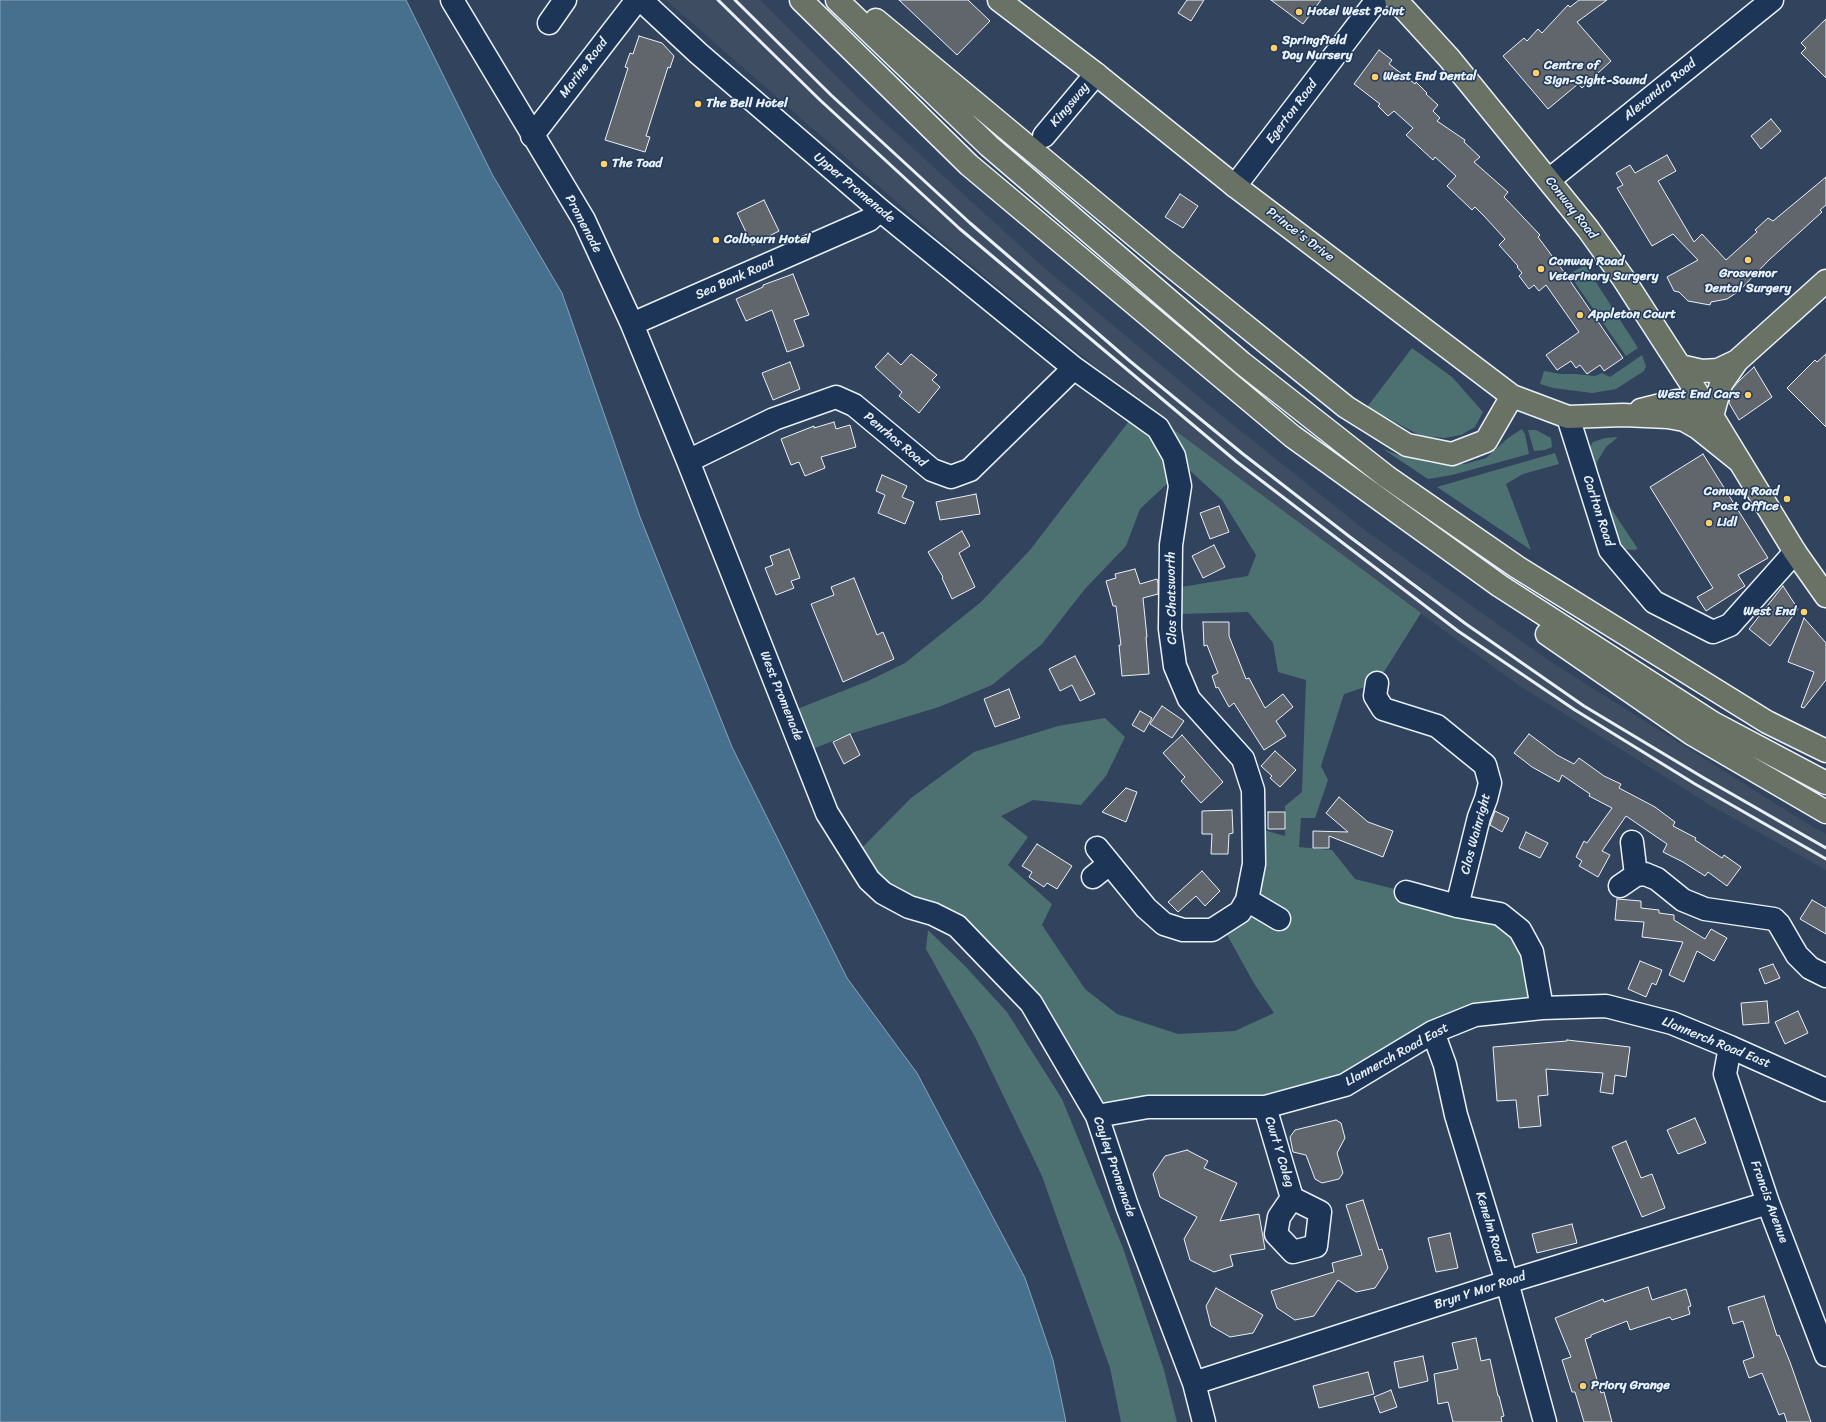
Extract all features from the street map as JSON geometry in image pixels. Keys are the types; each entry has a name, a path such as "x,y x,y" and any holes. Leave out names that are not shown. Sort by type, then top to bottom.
{"main road":[{"path":"802,0 969,165 1292,436 1498,599 1692,734 1826,812"},
{"path":"837,0 989,146 1242,363 1387,477 1517,567 1767,722 1826,751"},
{"path":"847,0 886,28 1164,260 1346,407 1406,445 1452,454 1486,441 1512,396"},
{"name":"Conway Road","path":"1396,0 1449,58 1588,229 1623,278 1712,416 1795,552 1826,596"},
{"name":"Prince's Drive","path":"1008,3 1235,186 1512,396 1568,417 1623,415 1684,420 1698,428 1739,461"},
{"path":"1712,416 1721,384 1737,361 1826,281"},
{"path":"1680,366 1702,371 1718,370 1737,361"},
{"name":"Prince's Drive","path":"1623,415 1677,400 1694,403 1712,416"},
{"path":"1292,436 1500,586 1713,723 1826,783"}],"street":[{"name":"Promenade","path":"452,0 532,136 584,220 632,324 688,461"},
{"path":"549,23 564,0"},
{"name":"Marine Road","path":"532,136 637,0"},
{"name":"Upper Promenade","path":"641,0 698,53 880,210 1074,368"},
{"name":"Egerton Road","path":"1235,186 1377,0"},
{"name":"Alexandra Road","path":"1549,180 1772,0"},
{"name":"Kingsway","path":"1044,136 1096,74"},
{"name":"Sea Bank Road","path":"632,324 869,220 880,210"},
{"name":"Penrhos Road","path":"688,461 774,419 836,397 854,405 932,470 951,477 970,470 1074,368"},
{"name":"Clos Chatsworth","path":"1074,368 1158,428 1174,456 1180,486 1171,545 1170,629 1175,666 1188,699 1243,759 1253,790 1254,864 1247,900 1240,912 1212,930 1183,930 1164,924 1099,863"},
{"name":"Carlton Road","path":"1568,417 1610,550 1654,602 1713,632 1730,626 1795,552"},
{"name":"West Promenade","path":"688,461 827,813 869,880 884,893 909,907"},
{"name":"Clos Wainright","path":"1376,683 1375,696 1383,709 1437,726 1485,765 1490,783 1479,817 1457,906"},
{"path":"1632,842 1628,880 1645,874 1657,879 1682,900 1706,909 1774,919 1779,924 1797,955 1810,968 1826,976"},
{"path":"1406,892 1457,906 1500,914 1520,930 1532,952 1542,1008"},
{"path":"1247,900 1280,919"},
{"name":"Cayley Promenade","path":"909,907 934,914 957,926 1031,1003 1097,1116 1127,1206 1194,1383 1204,1422"},
{"name":"Llannerch Road East","path":"1097,1116 1148,1107 1265,1106 1345,1085 1433,1032 1476,1015 1542,1008 1606,1006 1672,1023 1824,1084"},
{"name":"Kenelm Road","path":"1433,1032 1445,1065 1456,1115 1507,1282 1545,1422"},
{"name":"Francis Avenue","path":"1730,1047 1725,1074 1768,1203 1826,1355"},
{"name":"Cwrt Y Coleg","path":"1265,1106 1292,1198"},
{"name":"Bryn Y Mor Road","path":"1194,1383 1507,1282 1768,1203"}],"shaded area":[{"path":"0,0 406,0 492,174 562,293 640,517 732,747 847,978 917,1073 1025,1278 1053,1360 1066,1422 0,1422"},
{"path":"666,0 760,0 861,101 1041,265 1217,412 1366,531 1548,660 1826,834 1826,870 1710,805 1520,686 1195,448 938,238"}],"green space":[{"path":"1585,265 1638,348 1626,356 1569,274"},
{"path":"1412,348 1452,377 1483,412 1475,427 1461,435 1445,438 1421,436 1367,407"},
{"path":"1642,355 1646,366 1644,371 1616,389 1592,393 1553,388 1540,384 1544,371 1560,374 1595,376 1602,373 1610,377"},
{"path":"1136,412 1165,423 1421,613 1377,683 1344,694 1321,766 1328,780 1315,818 1301,818 1299,847 1332,850 1355,879 1406,892 1520,930 1542,1008 1475,1015 1345,1085 1265,1107 1097,1116 1031,1003 957,926 909,907 854,856 911,798 974,752 1058,726 1105,718 1125,737 1106,776 1081,805 1033,800 1001,816 1028,837 1008,865 1052,904 1042,925 1085,989 1117,1014 1178,1034 1235,1031 1274,1013 1255,985 1221,924 1247,900 1264,830 1285,836 1285,806 1302,792 1306,680 1278,672 1273,643 1248,612 1182,614 1181,587 1248,576 1256,555 1222,500 1174,456 1171,480 1140,509 1126,546 1084,590 1042,644 992,685 939,707 850,734 803,753 787,713 868,681 905,663 981,602 1030,550"},
{"path":"1522,429 1525,434 1529,454 1452,475 1428,479 1383,449 1396,454 1432,463 1465,464 1486,458 1508,438"},
{"path":"1528,430 1536,430 1551,438 1552,447 1545,450 1534,451"},
{"path":"1618,437 1606,447 1597,462 1598,483 1608,504 1638,549 1634,550 1622,549 1615,537 1587,452 1593,442 1605,438"},
{"path":"1555,453 1559,464 1523,474 1506,484 1531,550 1437,487"},
{"path":"928,930 965,966 1007,1012 1062,1099 1123,1248 1164,1370 1177,1422 1121,1422 1110,1368 1042,1176 976,1039 926,949"}],"building":[{"path":"899,0 968,0 990,21 957,55"},
{"path":"1187,0 1204,0 1191,21 1178,13"},
{"name":"Hotel West Point","path":"1271,0 1321,0 1303,24"},
{"path":"1579,0 1607,0 1577,22 1611,61 1582,88 1578,84 1548,109 1503,56 1524,38 1527,41 1538,29 1542,33 1568,5 1570,7"},
{"path":"1826,19 1826,78 1801,53 1806,48 1801,43"},
{"path":"639,36 662,43 674,56 670,68 668,67 646,136 650,137 645,152 605,140 628,68 625,67 630,53 633,54"},
{"path":"1379,50 1392,60 1389,64 1415,84 1416,82 1438,105 1433,111 1440,118 1437,121 1465,140 1464,142 1480,157 1474,162 1508,192 1504,197 1540,235 1538,237 1623,358 1604,371 1600,365 1587,374 1580,365 1576,368 1571,361 1557,370 1546,355 1579,332 1546,285 1539,291 1534,285 1529,289 1519,276 1522,273 1517,267 1518,266 1499,245 1505,239 1475,207 1472,210 1447,186 1456,176 1435,157 1433,160 1406,135 1413,128 1394,111 1388,116 1378,106 1380,104 1354,84"},
{"path":"1771,119 1781,131 1761,149 1751,136"},
{"path":"1667,155 1676,171 1658,181 1694,242 1702,234 1726,260 1757,232 1755,230 1768,218 1773,221 1826,177 1826,205 1820,210 1822,212 1769,260 1739,291 1727,299 1711,302 1710,305 1688,301 1679,292 1674,291 1667,277 1698,260 1673,234 1652,246 1617,188 1623,185 1616,173 1630,165 1635,173"},
{"path":"1180,194 1198,206 1183,228 1165,217"},
{"path":"764,200 779,231 752,245 737,213"},
{"path":"793,274 809,315 794,320 804,346 787,352 772,310 746,321 736,299 763,287 763,285"},
{"path":"888,353 901,365 911,354 937,375 932,380 940,387 919,413 899,396 902,392 875,367"},
{"path":"1826,354 1826,427 1787,388 1815,360 1817,362"},
{"path":"790,362 800,389 773,400 762,373"},
{"name":"West End Cars","path":"1754,367 1772,397 1739,420 1729,403 1732,389"},
{"path":"834,422 836,429 850,425 856,447 821,457 825,468 805,476 799,462 791,465 781,439 814,426 814,428"},
{"name":"Lidl","path":"1703,454 1768,558 1738,575 1745,586 1706,611 1697,597 1713,588 1650,487"},
{"path":"882,475 907,486 902,497 914,502 905,524 878,513 885,495 876,491"},
{"path":"976,494 980,514 940,520 936,502"},
{"path":"1219,506 1229,532 1210,539 1200,513"},
{"path":"962,531 970,546 959,553 975,587 952,599 942,578 943,577 928,552"},
{"path":"1214,545 1225,567 1203,578 1192,556"},
{"path":"789,549 800,578 791,581 794,588 776,595 765,568 773,565 770,556"},
{"path":"1135,569 1140,584 1157,579 1158,583 1158,594 1143,598 1149,674 1122,676 1119,645 1121,645 1116,606 1113,606 1106,581 1116,578 1115,574"},
{"path":"854,578 877,635 883,632 894,659 843,682 811,604 834,595 831,587"},
{"path":"1783,586 1798,609 1770,646 1749,629"},
{"path":"1804,618 1826,643 1826,680 1804,708 1801,707 1814,672 1788,662"},
{"path":"1203,622 1229,622 1229,636 1246,679 1249,678 1265,708 1283,694 1293,707 1276,721 1286,736 1264,750 1234,703 1229,707 1218,687 1216,688 1212,676 1218,673 1207,645 1204,646"},
{"path":"1075,656 1095,694 1080,701 1072,685 1060,691 1049,669"},
{"path":"1009,689 1020,718 995,727 984,699"},
{"path":"1162,706 1184,721 1172,738 1150,724"},
{"path":"1140,711 1152,718 1144,732 1132,725"},
{"path":"850,734 860,755 844,764 833,742"},
{"path":"1529,734 1557,755 1574,764 1579,758 1604,776 1621,784 1619,788 1655,807 1675,822 1673,826 1696,838 1695,840 1722,858 1724,855 1741,867 1727,886 1708,872 1705,876 1683,862 1663,852 1667,844 1626,816 1602,851 1610,855 1598,877 1579,866 1582,861 1576,857 1584,841 1587,843 1612,808 1589,796 1590,794 1562,775 1559,782 1532,767 1514,753"},
{"path":"1182,735 1223,782 1201,803 1181,781 1185,777 1163,753"},
{"path":"1275,751 1296,770 1280,787 1270,778 1272,776 1261,766"},
{"path":"1126,788 1137,792 1126,822 1102,812"},
{"path":"1339,797 1368,822 1393,831 1383,857 1329,836 1329,848 1313,848 1313,831 1348,832 1326,813"},
{"path":"1232,810 1233,833 1229,834 1228,854 1211,854 1212,834 1202,834 1202,811"},
{"path":"1495,811 1509,818 1502,832 1490,825"},
{"path":"1268,812 1285,812 1285,829 1268,829"},
{"path":"1526,832 1548,843 1540,858 1519,848"},
{"path":"1037,844 1072,866 1057,889 1047,883 1044,887 1029,877 1032,872 1022,866"},
{"path":"1202,871 1220,891 1205,906 1196,896 1178,912 1168,902"},
{"path":"1617,899 1641,901 1641,908 1659,910 1659,913 1674,915 1674,920 1705,939 1711,929 1727,938 1714,961 1697,951 1684,982 1669,975 1683,942 1642,937 1644,922 1615,920"},
{"path":"1812,900 1826,908 1826,934 1800,919"},
{"path":"1640,961 1662,970 1656,985 1652,983 1646,997 1628,989"},
{"path":"1773,964 1780,978 1765,984 1759,969"},
{"path":"1767,1001 1769,1023 1743,1025 1741,1003"},
{"path":"1798,1011 1808,1033 1785,1044 1775,1022"},
{"path":"1567,1040 1630,1047 1626,1077 1615,1075 1613,1094 1600,1092 1603,1073 1546,1069 1548,1095 1538,1096 1541,1126 1519,1128 1516,1100 1497,1101 1493,1047"},
{"path":"1695,1118 1706,1143 1678,1154 1667,1130"},
{"path":"1336,1120 1341,1123 1345,1138 1337,1153 1343,1173 1339,1179 1322,1183 1315,1179 1306,1155 1293,1152 1290,1137 1295,1130"},
{"path":"1626,1141 1641,1178 1652,1174 1665,1208 1642,1217 1612,1147"},
{"path":"1187,1150 1208,1161 1204,1168 1237,1183 1220,1221 1259,1214 1265,1249 1230,1255 1233,1266 1214,1272 1190,1260 1184,1239 1197,1217 1160,1197 1153,1174 1165,1156"},
{"path":"1363,1200 1379,1250 1382,1249 1388,1268 1375,1288 1356,1292 1338,1280 1314,1316 1295,1320 1277,1308 1271,1291 1334,1272 1332,1263 1362,1255 1346,1205"},
{"path":"1572,1224 1577,1243 1537,1253 1532,1234"},
{"path":"1450,1233 1458,1268 1436,1272 1428,1238"},
{"path":"1648,1287 1652,1300 1686,1289 1691,1306 1688,1307 1690,1314 1672,1320 1670,1317 1630,1330 1627,1321 1591,1335 1591,1337 1585,1339 1601,1393 1604,1392 1612,1422 1584,1422 1575,1392 1572,1392 1562,1360 1571,1357 1555,1318 1603,1299 1604,1302"},
{"path":"1216,1288 1263,1315 1253,1333 1230,1337 1211,1326 1206,1306"},
{"path":"1764,1296 1777,1336 1779,1335 1790,1362 1811,1422 1787,1422 1784,1413 1779,1415 1762,1373 1749,1378 1743,1361 1754,1357 1743,1321 1733,1324 1728,1307"},
{"path":"1476,1338 1481,1361 1490,1359 1504,1416 1501,1417 1502,1422 1453,1422 1448,1402 1438,1404 1434,1374 1458,1369 1452,1343"},
{"path":"1423,1356 1428,1381 1399,1388 1394,1362"},
{"path":"1368,1372 1374,1394 1319,1408 1313,1386"},
{"path":"1391,1390 1397,1407 1380,1413 1374,1397"}],"railway":[{"path":"718,0 820,100 960,229 1237,462 1458,631 1575,710 1695,784 1826,859"},
{"path":"735,0 831,95 970,223 1131,362 1243,454 1466,624 1584,706 1704,778 1826,848"}],"place":[{"name":"Hotel West Point","path":"1299,12"},
{"name":"Springfield Day Nursery","path":"1274,48"},
{"name":"Centre of Sign-Sight-Sound","path":"1536,73"},
{"name":"West End Dental","path":"1375,77"},
{"name":"The Bell Hotel","path":"698,104"},
{"name":"The Toad","path":"604,164"},
{"name":"Colbourn Hotel","path":"716,240"},
{"name":"Grosvenor Dental Surgery","path":"1748,260"},
{"name":"Conway Road Veterinary Surgery","path":"1541,269"},
{"name":"Appleton Court","path":"1580,315"},
{"name":"West End Cars","path":"1748,395"},
{"name":"Conway Road Post Office","path":"1787,499"},
{"name":"Lidl","path":"1709,523"},
{"name":"West End","path":"1804,612"},
{"name":"Priory Grange","path":"1583,1386"}]}
